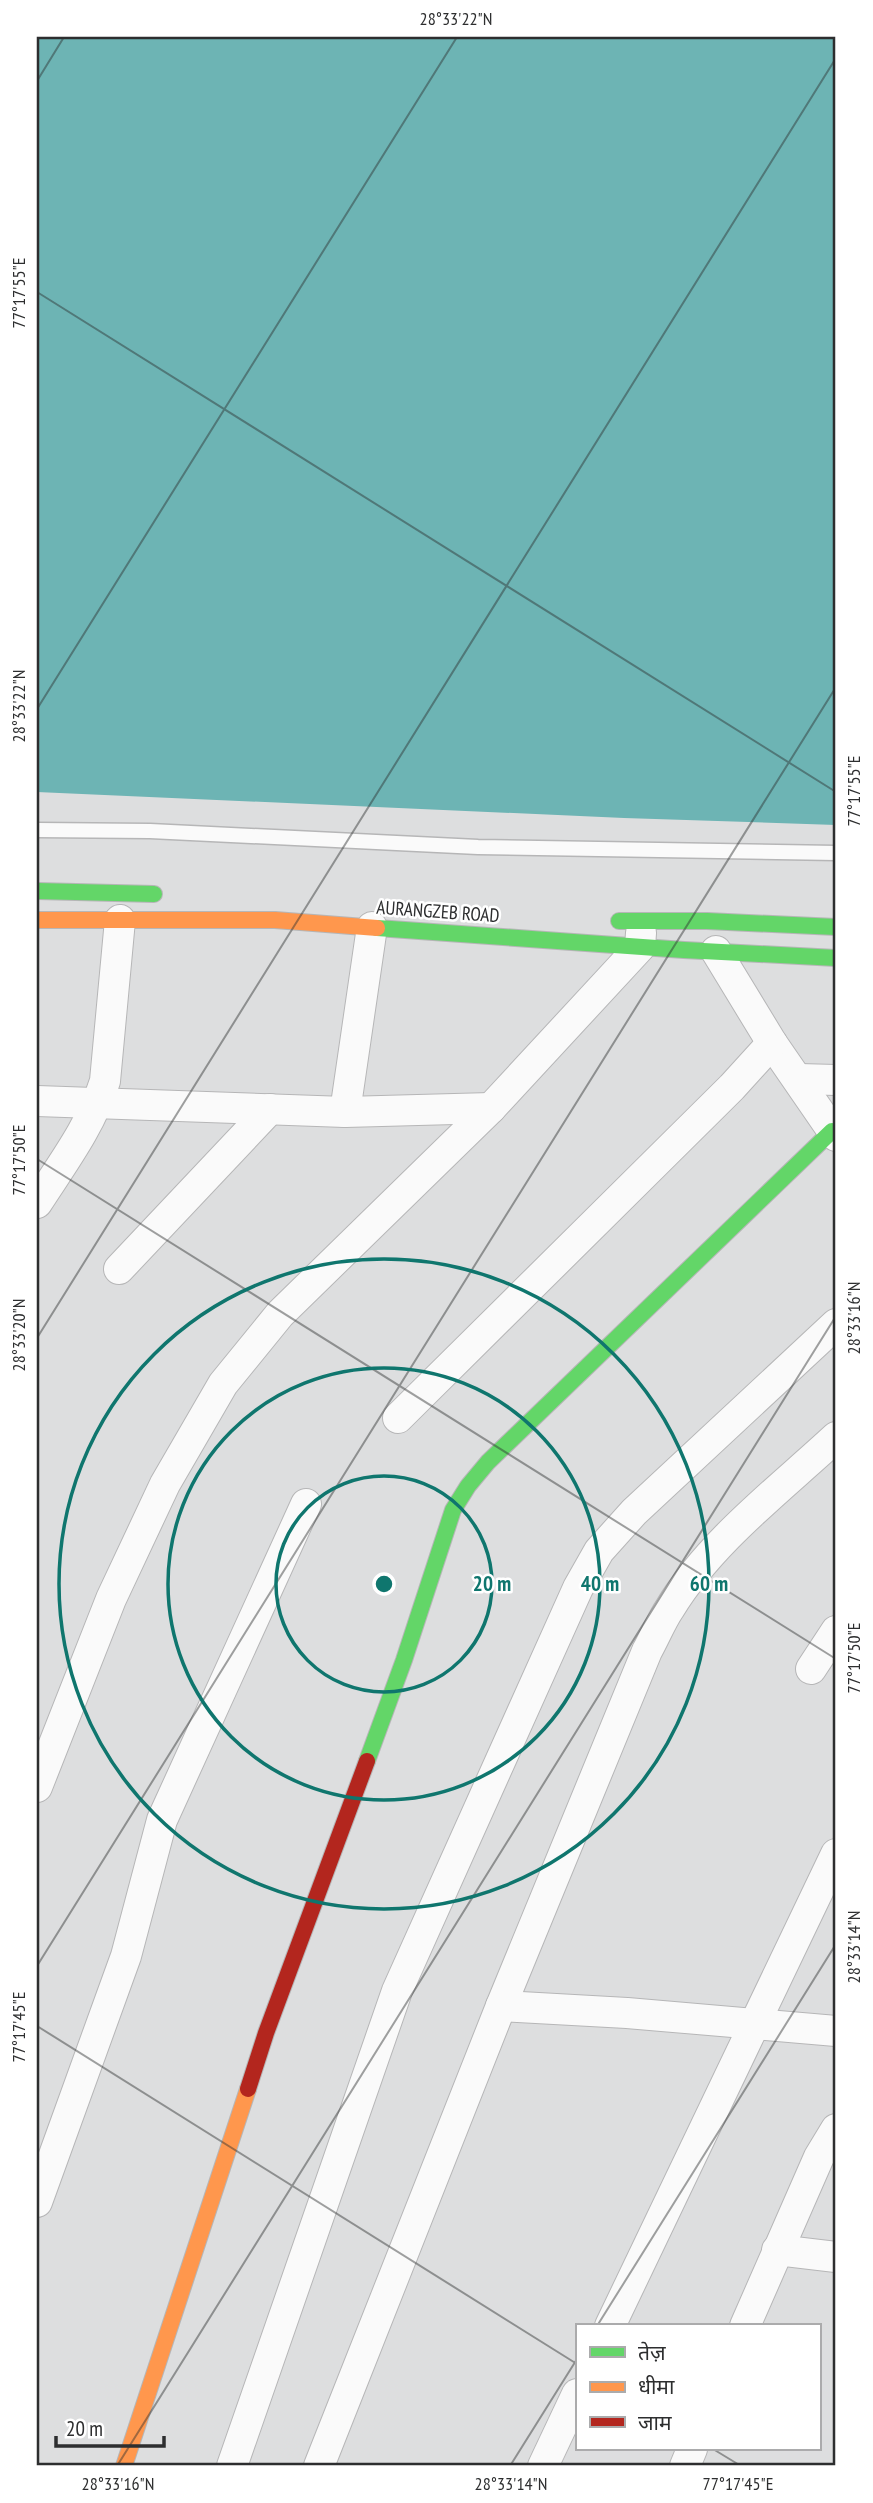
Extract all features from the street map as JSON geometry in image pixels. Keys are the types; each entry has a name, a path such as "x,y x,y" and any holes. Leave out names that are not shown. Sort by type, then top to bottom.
{"street":[{"path":"37,891 169,895"},
{"name":"AURANGZEB ROAD","path":"37,920 275,920 372,927 641,935 707,921 836,928"},
{"path":"37,1203 87,1125 105,1081 120,920"},
{"name":"AURANGZEB ROAD","path":"601,920 641,935 716,951 836,958"},
{"path":"345,1112 372,927"},
{"path":"37,1787 111,1599 166,1484 223,1384 280,1314 491,1108 641,935"},
{"path":"124,2466 266,2033 395,1685 453,1510 488,1462 834,1134 772,1043 716,951"},
{"path":"398,1418 732,1087 772,1043"},
{"path":"799,1079 836,1080"},
{"path":"37,1101 345,1112 491,1108"},
{"path":"119,1269 270,1109"},
{"path":"232,2466 397,1991 578,1587 599,1551 634,1511 836,1324"},
{"path":"319,2466 501,2006 647,1651 669,1608 699,1568 737,1528 836,1437"},
{"path":"37,2202 126,1955 162,1820 306,1504"},
{"path":"811,1669 836,1631"},
{"path":"611,2324 836,1854"},
{"path":"501,2006 628,2013 836,2031"},
{"path":"746,2324 777,2250 827,2157 836,2129"},
{"path":"777,2250 836,2257"},
{"path":"543,2466 576,2396"}],"lane":[{"path":"37,830 150,831 478,848 836,853"}],"water":[{"path":"37,37 836,37 836,825 37,792"}],"traffic: fast":[{"path":"37,891 154,894"},
{"path":"619,921 707,921 836,927"},
{"path":"377,928 836,958"},
{"path":"367,1761 404,1660 453,1510 468,1486 488,1462 832,1131"}],"traffic: slow":[{"path":"37,920 275,920 377,928"},
{"path":"124,2466 248,2089"}],"traffic: jam":[{"path":"248,2089 266,2033 367,1761"}]}
